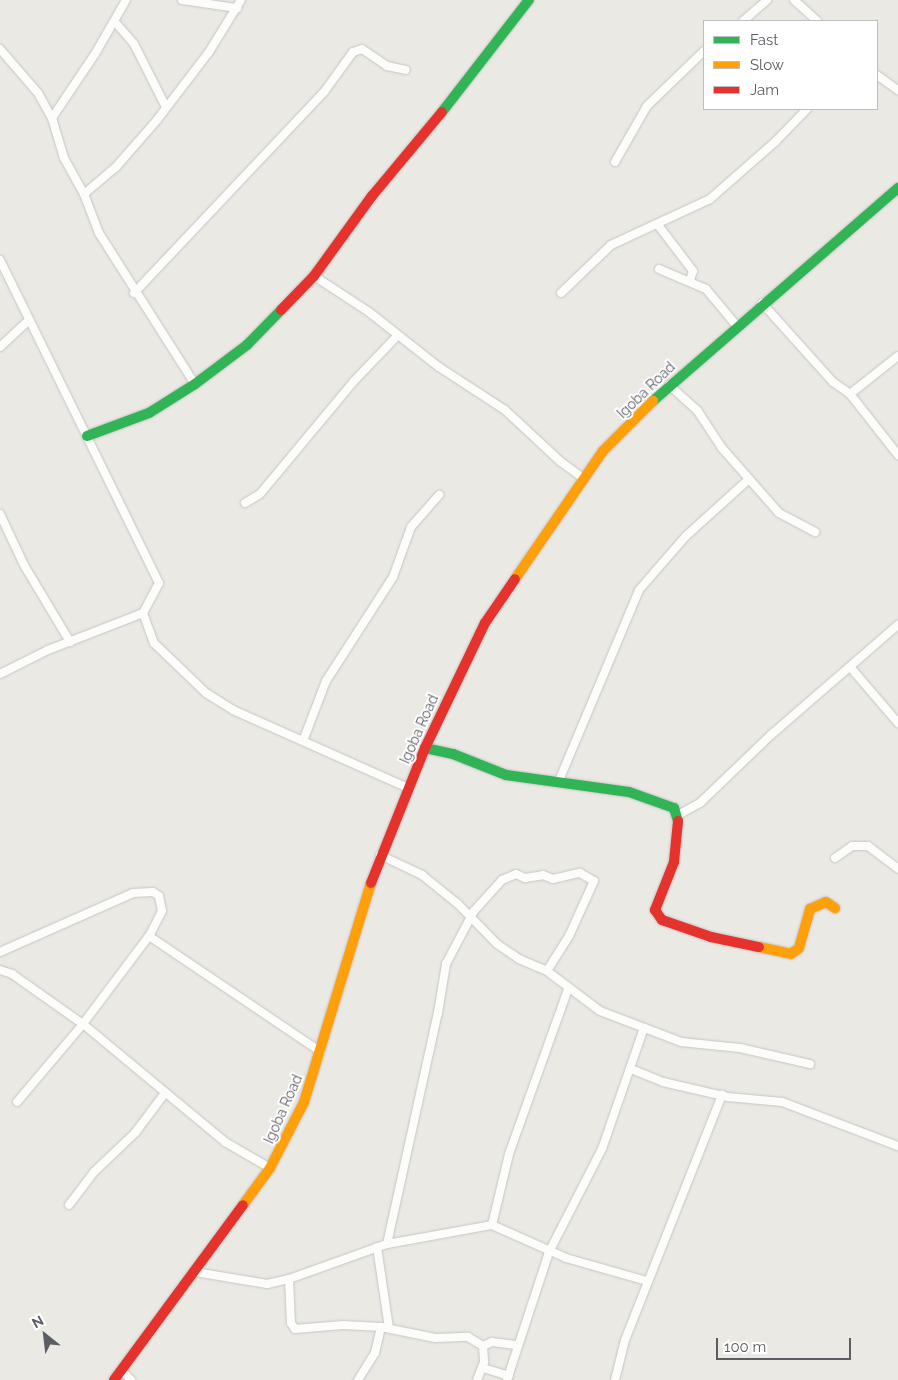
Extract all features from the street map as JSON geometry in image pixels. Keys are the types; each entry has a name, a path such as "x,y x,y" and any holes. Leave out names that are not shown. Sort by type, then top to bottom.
{"street":[{"path":"52,118 115,22 126,0"},
{"path":"182,0 237,8"},
{"path":"84,194 116,167 166,107 209,52 241,0"},
{"path":"87,436 149,412 195,384 247,345 314,276 372,196 488,56 529,0"},
{"path":"743,20 767,0"},
{"path":"794,0 816,20"},
{"path":"115,22 134,44 166,107"},
{"path":"0,49 38,93 52,118 64,158 84,194 99,233 134,293 195,384"},
{"path":"134,293 324,92 352,52 362,49 387,66 406,70"},
{"path":"615,162 647,106 703,52"},
{"path":"878,76 898,90"},
{"path":"561,292 611,245 638,231 658,226 710,199 776,141 805,110"},
{"name":"Igoba Road","path":"114,1380 270,1168 304,1102 321,1052 336,990 380,854 425,748 485,623 603,451 669,385 736,325 898,188"},
{"path":"658,226 693,271 690,280"},
{"path":"0,260 158,574 156,594 143,613 70,642 0,674"},
{"path":"659,269 672,277 690,280 706,289 736,325"},
{"path":"314,276 370,312 397,336 505,410 561,462 584,479"},
{"path":"762,303 833,382 850,394 898,455"},
{"path":"0,347 29,320"},
{"path":"245,503 260,494 354,381 397,336"},
{"path":"850,394 898,356"},
{"path":"669,385 697,410 722,448 779,512 815,532"},
{"path":"558,783 639,590 686,536 749,479"},
{"path":"303,741 326,681 393,577 412,527 439,495"},
{"path":"0,514 24,565 70,642"},
{"path":"143,613 154,643 206,694 234,710 408,788"},
{"path":"678,815 701,802 772,734 898,625"},
{"path":"850,668 898,723"},
{"path":"425,748 453,754 506,775 629,792 674,808 678,815 674,862 654,910 662,920 711,937 792,954 799,948 810,909 826,902 835,908"},
{"path":"835,858 852,846 868,846 898,869"},
{"path":"380,854 422,875 483,932 518,960 547,971 568,989 600,1011 681,1042 740,1048 810,1064"},
{"path":"387,1244 438,1013 446,964 470,918 502,880 516,874 525,878 543,875 553,879 580,872 594,881 569,936 547,971"},
{"path":"0,952 133,893 153,892 162,900 162,911 150,936 83,1024 17,1102"},
{"path":"150,936 321,1052"},
{"path":"0,970 12,974 83,1024 225,1142 270,1168"},
{"path":"492,1225 509,1154 568,989"},
{"path":"483,1368 508,1378 518,1345 526,1329 550,1252 602,1148 644,1028"},
{"path":"631,1069 663,1082 722,1095 782,1102 898,1146"},
{"path":"68,1205 94,1172 135,1133 165,1094"},
{"path":"615,1380 625,1340 647,1281 674,1221 722,1095"},
{"path":"195,1272 250,1283 289,1279 387,1244 492,1225 550,1252 647,1281"},
{"path":"358,1380 375,1353 385,1328 377,1247"},
{"path":"289,1279 291,1323 295,1329 343,1325 385,1328 435,1338 468,1337 483,1346"},
{"path":"483,1346 492,1342 518,1345"},
{"path":"477,1380 483,1368 483,1346"},
{"path":"122,1371 131,1380"}],"traffic: fast":[{"path":"442,112 529,0"},
{"path":"653,401 898,188"},
{"path":"87,436 149,413 195,384 247,345 281,310"},
{"path":"425,748 453,754 506,775 629,792 674,808 678,821"}],"traffic: slow":[{"path":"515,579 603,451 653,401"},
{"path":"243,1205 270,1168 304,1102 371,883"},
{"path":"759,947 791,954 799,948 810,909 826,902 835,908"}],"traffic: jam":[{"path":"281,310 314,276 372,196 442,112"},
{"path":"371,883 425,748 485,623 515,579"},
{"path":"678,821 674,862 655,910 662,920 711,937 759,947"},
{"path":"114,1380 243,1205"}]}
